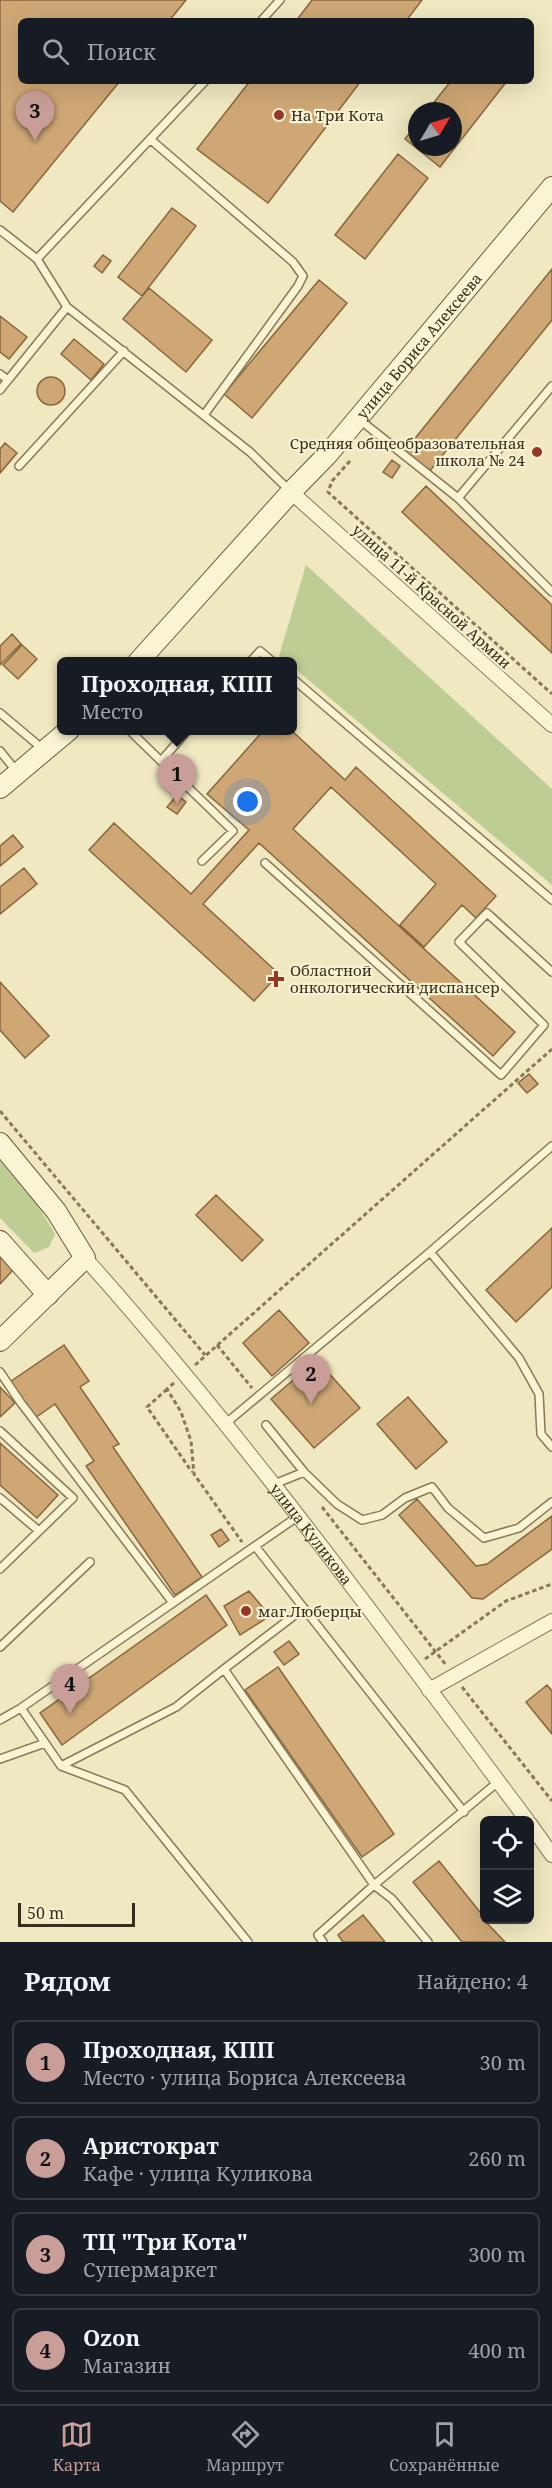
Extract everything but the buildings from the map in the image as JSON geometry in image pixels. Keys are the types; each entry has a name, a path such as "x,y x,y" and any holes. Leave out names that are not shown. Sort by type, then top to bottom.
{"main road":[{"name":"улица Бориса Алексеева","path":"142,657 358,418 552,188"},
{"path":"0,788 64,735"},
{"path":"0,1143 56,1211 86,1258 48,1295 2,1334"},
{"path":"0,1241 48,1295"}],"street":[{"name":"улица 11-й Красной Армии","path":"291,492 552,725"},
{"name":"улица Куликова","path":"86,1258 151,1331 272,1485 413,1667 522,1816"},
{"path":"429,1690 552,1621"},
{"path":"534,1830 552,1855"}],"lane":[{"path":"264,18 280,0"},
{"path":"37,259 202,84"},
{"path":"150,139 293,262 303,276 204,415"},
{"path":"0,230 37,259 67,307 250,452 291,492"},
{"path":"0,390 67,307"},
{"path":"19,466 124,351"},
{"path":"0,374 8,380"},
{"path":"458,498 552,386"},
{"path":"358,418 458,498 552,592"},
{"path":"255,657 260,651 267,657"},
{"path":"297,682 552,900"},
{"path":"0,713 46,751"},
{"path":"134,735 233,831 202,861"},
{"path":"161,760 184,735"},
{"path":"0,751 19,774"},
{"path":"265,863 501,1075 544,1025 459,942 487,913 552,972"},
{"path":"225,1425 552,1146"},
{"path":"430,1252 519,1358 539,1394 541,1434 552,1447"},
{"path":"0,1372 173,1603"},
{"path":"266,1425 304,1472 337,1504 362,1520 382,1515 405,1498 432,1487 448,1508 484,1538 519,1528 552,1502"},
{"path":"0,1431 73,1498 0,1569"},
{"path":"272,1485 304,1472"},
{"path":"0,1498 39,1532"},
{"path":"0,1720 21,1708 297,1517"},
{"path":"255,1546 464,1812"},
{"path":"0,1647 90,1562"},
{"path":"61,1766 176,1707 304,1608"},
{"path":"224,1669 374,1885 392,1899 428,1942"},
{"path":"21,1708 61,1766 125,1790 248,1942"},
{"path":"0,1759 45,1743"},
{"path":"323,1942 318,1935 374,1885 498,1782"}],"path":[{"path":"350,461 332,481 328,492 552,694"},
{"path":"248,1551 147,1407 552,1049"},
{"path":"0,1111 205,1355"},
{"path":"217,1345 259,1396"},
{"path":"167,1389 181,1413 190,1441 194,1474"},
{"path":"319,1503 552,1801"},
{"path":"413,1667 506,1601 552,1584"}],"green space":[{"path":"306,565 552,789 552,885 297,670 297,657 279,656"},
{"path":"0,1160 38,1206 55,1234 49,1247 34,1253 0,1218"}],"place":[{"name":"На Три Кота","path":"279,115"},
{"name":"ТЦ \"Три Кота\"","path":"35,141"},
{"name":"Средняя общеобразовательная школа № 24","path":"537,452"},
{"name":"Проходная, КПП","path":"177,804"},
{"name":"Областной онкологический диспансер","path":"276,979"},
{"name":"Аристократ","path":"311,1404"},
{"name":"маг.Люберцы","path":"246,1611"},
{"name":"Ozon","path":"70,1714"}]}
